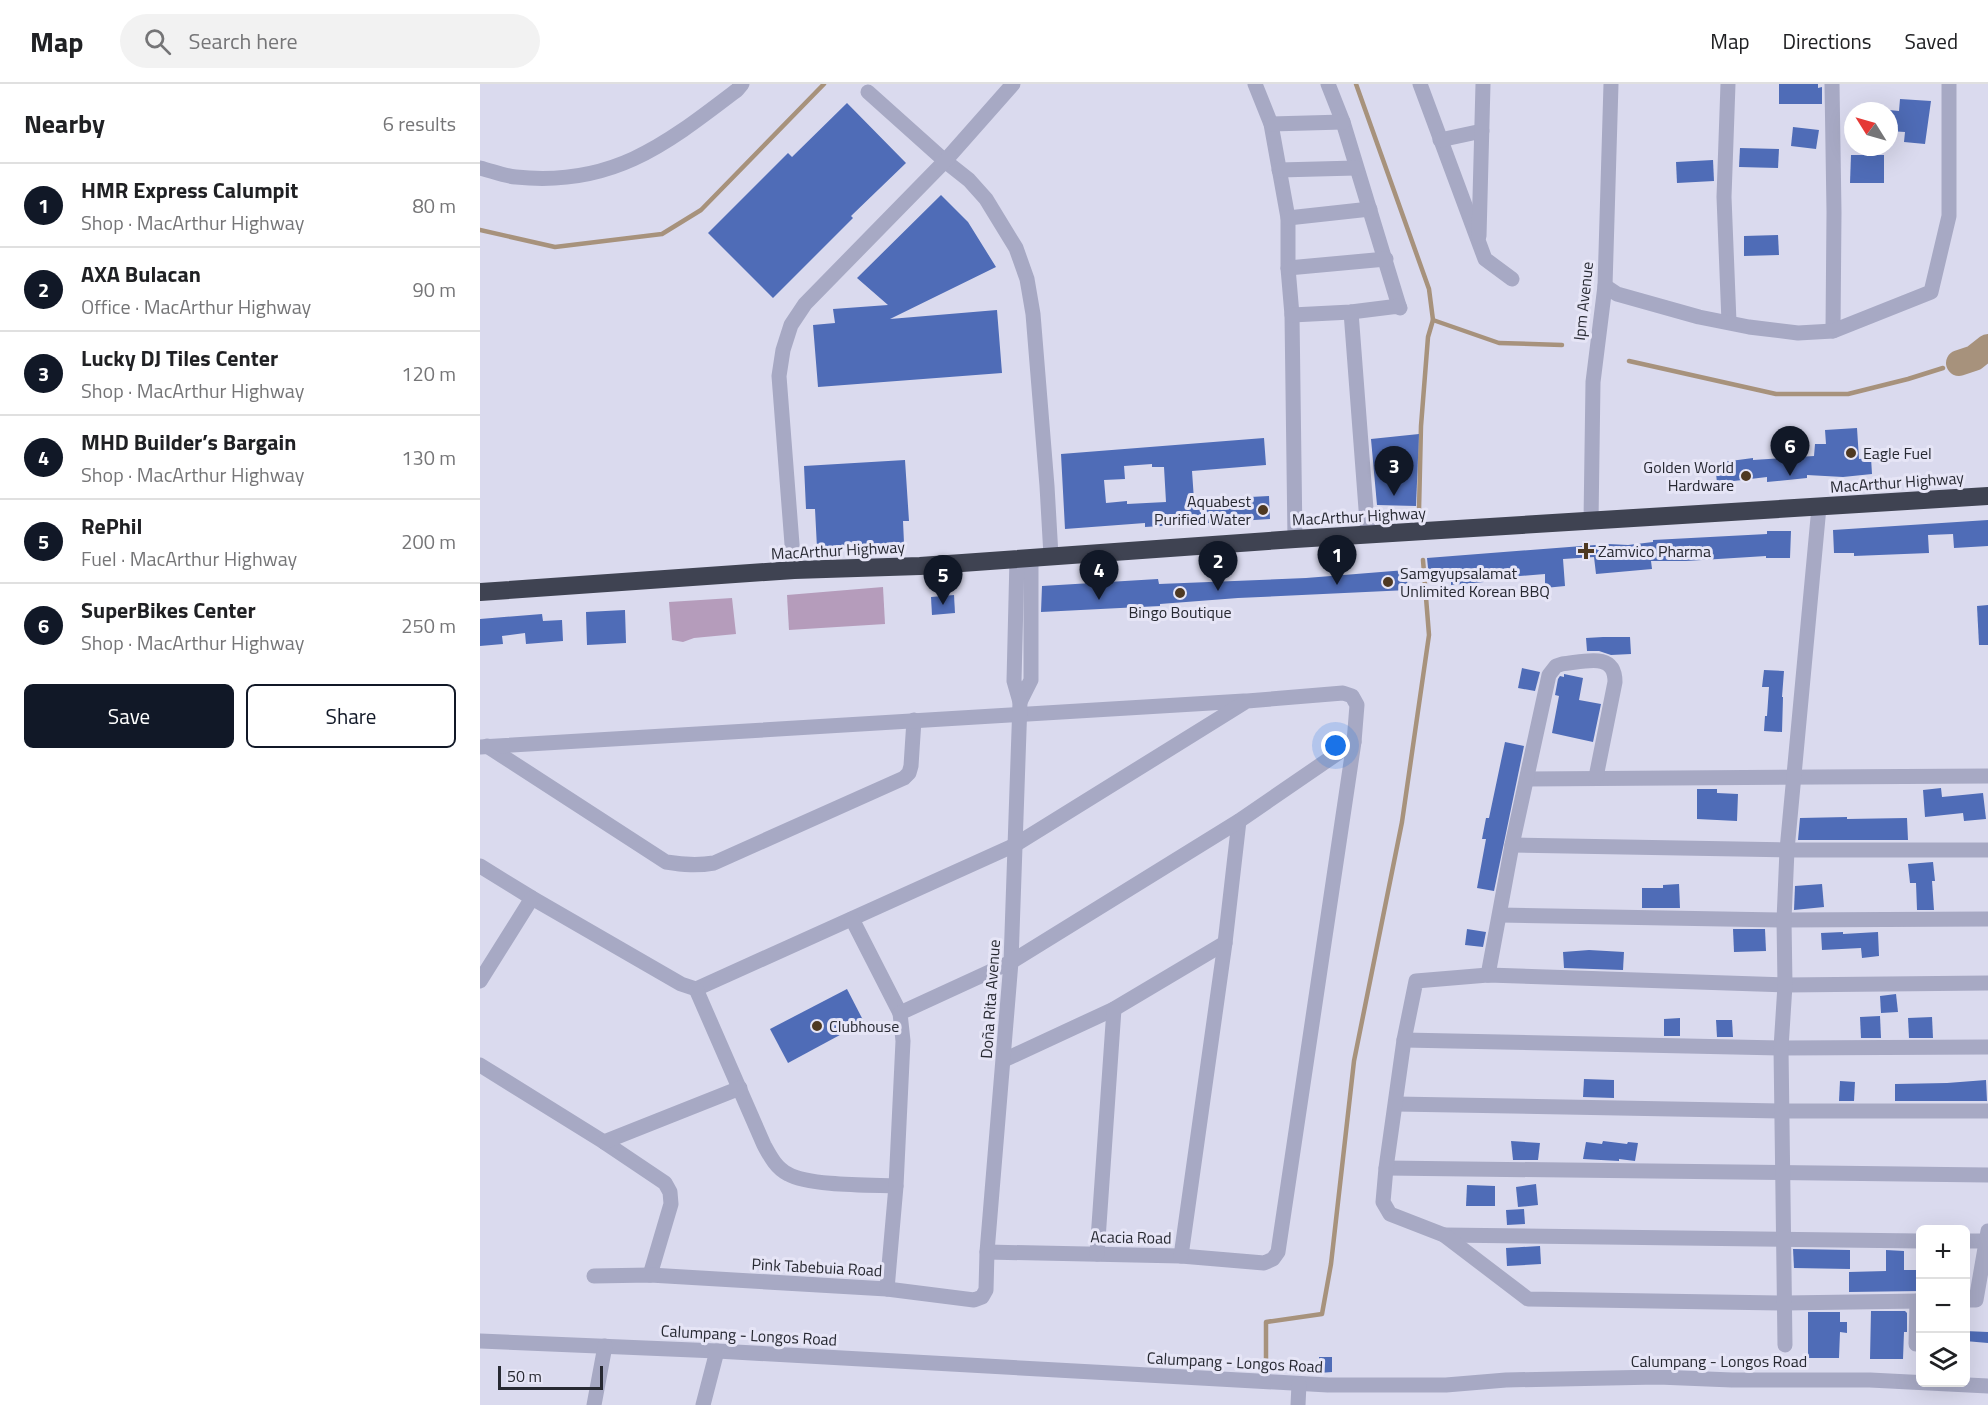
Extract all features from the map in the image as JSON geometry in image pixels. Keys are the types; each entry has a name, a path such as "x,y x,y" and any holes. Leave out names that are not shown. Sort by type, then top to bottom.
{"highway":[{"name":"MacArthur Highway","path":"480,592 794,570 920,566 1295,539 1988,496"}],"street":[{"path":"480,168 514,177 567,178 606,171 640,157 691,125 742,84"},
{"path":"794,570 779,376 783,350 791,325 804,304 945,161 1013,84"},
{"path":"1255,84 1271,124 1288,218 1288,268 1292,315 1295,539"},
{"path":"1292,315 1399,307 1343,122 1328,84"},
{"path":"1420,84 1485,259 1512,279"},
{"path":"1479,245 1483,84"},
{"name":"Ipm Avenue","path":"1591,522 1593,382 1605,286 1611,84"},
{"path":"1728,84 1724,197 1730,322"},
{"path":"1832,84 1833,331"},
{"path":"1605,286 1617,294 1699,317 1749,327 1798,333 1833,331 1931,291 1949,216 1949,84"},
{"path":"868,92 969,180 986,199 1016,248 1027,279 1034,325 1051,556"},
{"path":"1271,124 1343,122"},
{"path":"1440,140 1482,131"},
{"path":"1279,170 1356,168"},
{"path":"1288,218 1370,209"},
{"path":"1288,268 1386,259"},
{"path":"1351,312 1368,535"},
{"path":"1785,1345 1781,1048 1785,985 1784,920 1787,850 1819,507"},
{"name":"Doña Rita Avenue","path":"982,1297 986,1290 987,1252 1005,1060 1011,962 1020,708 1031,680 1024,558"},
{"path":"1488,975 1512,845 1549,675 1552,670 1562,664 1605,662 1611,666 1615,674 1596,777"},
{"path":"483,746 914,720 1020,708 1247,701 1343,693 1352,696 1357,705 1354,742 1239,821 1011,962 900,1013"},
{"path":"480,866 681,984 696,989 1015,845 1247,701"},
{"path":"483,746 666,862 686,866 714,863 904,778 911,766 914,720"},
{"name":"Acacia Road","path":"987,1252 1181,1256 1264,1263 1273,1259 1278,1252 1354,742"},
{"path":"1527,779 1988,776"},
{"path":"1181,1256 1225,943 1239,821"},
{"path":"1512,845 1787,850 1988,850"},
{"path":"480,981 532,898"},
{"path":"1500,915 1784,920 1988,919"},
{"path":"852,919 900,1013 903,1041 896,1186 887,1289"},
{"path":"1005,1060 1114,1009 1225,943"},
{"path":"1916,1301 1785,1303 1528,1299 1444,1235 1390,1214 1383,1202 1386,1168 1404,1040 1416,981 1488,975 1785,985 1988,983"},
{"path":"696,989 764,1145 774,1162 786,1174 806,1181 896,1186"},
{"path":"1097,1254 1114,1009"},
{"path":"1404,1040 1781,1048 1988,1047"},
{"path":"480,1065 665,1183 670,1192 671,1204 650,1275"},
{"path":"604,1142 740,1088"},
{"path":"1396,1104 1782,1111 1988,1111"},
{"path":"1386,1168 1988,1175"},
{"path":"1444,1235 1916,1240"},
{"path":"1970,1240 1987,1236 1976,1300 1970,1300"},
{"name":"Pink Tabebuia Road","path":"594,1276 650,1275 887,1289 974,1300 982,1297"},
{"name":"Calumpang - Longos Road","path":"480,1341 717,1351 1299,1384 1446,1385 1506,1380 1658,1377 1732,1380 1870,1380 1988,1386"},
{"path":"594,1405 605,1346"},
{"path":"703,1405 717,1351"},
{"path":"1298,1405 1299,1384"}],"shaded area":[{"path":"883,587 885,624 789,630 787,595"},
{"path":"732,598 736,634 694,638 683,642 672,640 669,602"}],"building":[{"path":"1779,84 1818,84 1818,88 1822,87 1822,104 1779,104"},
{"path":"1900,99 1931,101 1925,144 1904,142 1905,132 1898,132"},
{"path":"847,103 906,163 851,216 853,218 773,298 708,233 788,153 792,157"},
{"path":"1793,127 1819,130 1816,149 1791,146"},
{"path":"1740,148 1779,149 1778,168 1739,167"},
{"path":"1851,156 1884,156 1884,183 1850,183"},
{"path":"1713,160 1714,181 1677,183 1676,162"},
{"path":"941,195 968,222 996,267 890,319 997,310 1002,373 818,387 813,325 835,323 833,309 888,305 857,278"},
{"path":"1778,235 1779,255 1744,256 1744,236"},
{"path":"1857,428 1859,459 1871,458 1872,474 1843,477 1807,475 1807,478 1767,482 1767,477 1717,483 1715,463 1753,458 1753,460 1814,456 1815,444 1826,444 1825,430"},
{"path":"1419,434 1416,506 1377,505 1371,439"},
{"path":"1264,438 1266,465 1192,471 1194,500 1269,496 1270,519 1145,527 1145,523 1065,529 1061,454","holes":["1152,464 1152,467 1164,467 1166,502 1106,503 1104,480 1125,479 1124,466"]},
{"path":"905,460 909,521 903,521 904,543 817,548 815,509 806,509 804,466"},
{"path":"1988,520 1988,546 1954,548 1953,534 1928,535 1929,553 1854,556 1854,553 1834,553 1833,530"},
{"path":"1767,531 1791,531 1790,558 1766,558 1766,556 1651,561 1652,569 1596,574 1594,557 1563,559 1565,586 1545,588 1545,574 1483,579 1484,582 1451,585 1451,576 1429,577 1427,558 1608,544 1628,545 1653,542 1653,540 1767,534"},
{"path":"1406,570 1408,590 1238,598 1160,604 1160,606 1041,612 1042,586 1158,579 1159,584 1306,578"},
{"path":"954,595 955,613 932,615 931,597"},
{"path":"1988,605 1988,645 1979,645 1977,606"},
{"path":"625,610 626,643 587,645 586,612"},
{"path":"542,614 543,621 562,620 563,641 526,644 525,633 502,636 503,644 480,646 480,619"},
{"path":"1630,637 1631,654 1611,655 1599,651 1587,651 1586,638"},
{"path":"1522,668 1540,672 1535,691 1518,688"},
{"path":"1764,670 1784,671 1782,732 1764,731 1769,687 1762,687"},
{"path":"1564,674 1583,678 1579,700 1601,704 1593,742 1552,733 1559,696 1555,695 1558,679 1560,676 1564,677"},
{"path":"1505,742 1524,746 1494,891 1477,888 1486,839 1482,839 1486,818 1489,818"},
{"path":"1941,788 1942,797 1983,793 1986,819 1964,821 1963,813 1925,817 1923,790"},
{"path":"1697,789 1717,789 1717,793 1738,794 1737,821 1697,819"},
{"path":"1847,817 1847,819 1907,818 1908,840 1798,840 1800,818"},
{"path":"1933,862 1934,910 1917,910 1916,883 1910,883 1908,864"},
{"path":"1679,884 1680,908 1642,908 1642,888 1663,888 1663,885"},
{"path":"1822,884 1824,907 1794,910 1795,886"},
{"path":"1467,929 1486,932 1483,947 1465,945"},
{"path":"1733,929 1765,929 1766,951 1734,952"},
{"path":"1843,932 1843,934 1878,932 1879,956 1862,958 1861,948 1822,950 1821,933"},
{"path":"1589,950 1624,952 1623,970 1564,968 1563,952"},
{"name":"Clubhouse","path":"847,989 864,1022 788,1063 770,1029"},
{"path":"1896,994 1898,1012 1881,1013 1880,996"},
{"path":"1880,1016 1881,1038 1861,1038 1860,1017"},
{"path":"1932,1017 1933,1038 1909,1038 1908,1018"},
{"path":"1680,1018 1680,1036 1664,1036 1664,1019"},
{"path":"1716,1020 1732,1020 1733,1037 1717,1037"},
{"path":"1584,1079 1614,1080 1614,1098 1583,1097"},
{"path":"1986,1080 1987,1101 1895,1101 1895,1084"},
{"path":"1840,1081 1855,1082 1854,1101 1839,1101"},
{"path":"1511,1141 1540,1143 1538,1160 1513,1160"},
{"path":"1603,1141 1638,1143 1635,1161 1583,1159 1586,1142 1602,1144"},
{"path":"1536,1184 1538,1205 1518,1207 1516,1187"},
{"path":"1467,1185 1495,1186 1495,1206 1466,1206"},
{"path":"1524,1209 1525,1224 1507,1225 1506,1210"},
{"path":"1540,1246 1541,1264 1507,1266 1506,1248"},
{"path":"1793,1249 1850,1250 1850,1269 1794,1268"},
{"path":"1886,1250 1904,1251 1904,1270 1916,1270 1916,1291 1849,1292 1849,1272 1886,1271"},
{"path":"1871,1311 1905,1311 1907,1313 1903,1359 1870,1359"},
{"path":"1808,1312 1840,1312 1840,1322 1847,1322 1847,1333 1840,1332 1839,1358 1808,1358"},
{"path":"1970,1331 1988,1332 1988,1343 1970,1341"},
{"path":"1319,1357 1332,1357 1332,1372 1319,1373"}],"waterway":[{"path":"480,230 555,247 662,234 701,210 824,84"},
{"path":"1356,84 1429,289 1433,320 1428,337 1421,426 1419,510"},
{"path":"1433,320 1499,343 1562,345"},
{"path":"1959,363 1974,358 1988,347"},
{"path":"1629,361 1776,394 1848,394 1943,368"},
{"path":"1266,1365 1266,1322 1322,1314 1331,1264 1354,1061 1402,822 1429,635 1423,560"}],"place":[{"name":"Eagle Fuel","path":"1851,453"},
{"name":"Golden World Hardware","path":"1746,476"},
{"name":"SuperBikes Center","path":"1790,476"},
{"name":"Lucky DJ Tiles Center","path":"1394,496"},
{"name":"Aquabest Purified Water","path":"1263,510"},
{"name":"Zamvico Pharma","path":"1586,551"},
{"name":"Samgyupsalamat Unlimited Korean BBQ","path":"1388,582"},
{"name":"HMR Express Calumpit","path":"1337,585"},
{"name":"AXA Bulacan","path":"1218,591"},
{"name":"Bingo Boutique","path":"1180,593"},
{"name":"MHD Builder’s Bargain","path":"1099,600"},
{"name":"RePhil","path":"943,605"},
{"name":"Clubhouse","path":"817,1026"}]}
